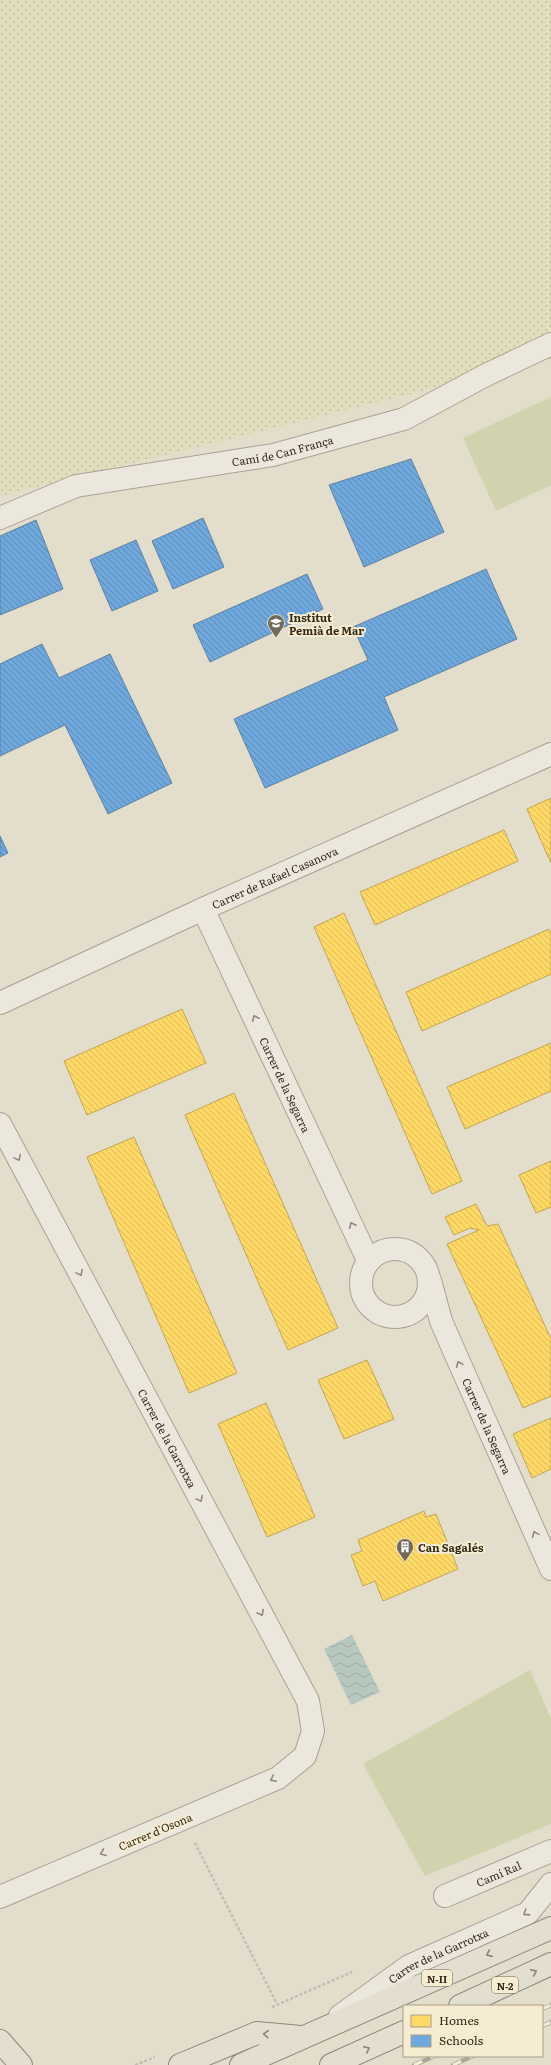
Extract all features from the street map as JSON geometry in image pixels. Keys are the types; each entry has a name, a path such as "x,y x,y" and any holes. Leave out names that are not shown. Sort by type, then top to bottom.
{"main road":[{"name":"N-II","path":"241,2065 551,1928"},
{"name":"N-2","path":"462,2005 551,1964"},
{"path":"331,2065 403,2032"},
{"name":"N-II","path":"180,2065 257,2033 314,2033"},
{"path":"0,2041 21,2065"}],"street":[{"name":"Camí de Can França","path":"0,518 76,486 273,455 404,419 484,376 551,344"},
{"name":"Carrer de Rafael Casanova","path":"0,1003 203,909 551,754"},
{"name":"Carrer de la Segarra","path":"203,909 368,1260 388,1248 410,1251 426,1266 442,1321 452,1347 551,1569"},
{"name":"Carrer de la Garrotxa","path":"0,1124 308,1701 313,1731 305,1756"},
{"path":"368,1260 361,1272 360,1285 364,1299 372,1310 384,1316 398,1318 412,1314 422,1305 429,1293 430,1280"},
{"name":"Carrer d'Osona","path":"0,1896 278,1778 305,1756"},
{"name":"Camí Ral","path":"445,1896 551,1851"},
{"name":"Carrer de la Garrotxa","path":"314,2033 409,1966 528,1913 551,1884"}],"path":[{"path":"182,1819 278,2004"},
{"path":"270,2008 356,1970"},
{"path":"135,2065 159,2056"}],"shaded area":[{"path":"0,0 551,0 551,359 0,496"}],"green space":[{"path":"551,397 551,485 496,511 463,438"},
{"path":"530,1670 551,1719 551,1824 425,1876 363,1764"}],"water":[{"path":"352,1635 380,1692 351,1705 324,1649"}],"building: Homes":[{"path":"551,798 551,863 527,809"},
{"path":"504,830 518,861 375,925 360,892"},
{"path":"344,913 462,1181 432,1194 314,927"},
{"path":"549,929 551,933 551,974 422,1031 406,992"},
{"path":"182,1009 206,1063 87,1115 64,1061"},
{"path":"551,1043 551,1091 465,1129 447,1087"},
{"path":"234,1093 338,1328 288,1350 185,1115"},
{"path":"134,1137 237,1373 189,1393 87,1157"},
{"path":"551,1161 551,1207 536,1213 519,1175"},
{"path":"476,1204 487,1226 498,1224 551,1339 551,1396 523,1408 447,1244 479,1230 470,1228 454,1235 445,1217"},
{"path":"367,1360 394,1419 344,1439 318,1380"},
{"path":"266,1403 315,1517 267,1537 218,1424"},
{"path":"551,1418 551,1469 532,1478 513,1434"},
{"name":"Can Sagalés","path":"424,1511 426,1517 436,1514 458,1569 383,1601 375,1581 363,1586 351,1555 362,1551 358,1540"}],"building: Schools":[{"path":"411,459 444,532 364,567 329,485"},
{"path":"203,518 224,567 173,589 152,541"},
{"path":"36,520 63,589 0,615 0,536"},
{"path":"136,540 158,591 112,611 90,560"},
{"path":"486,569 517,639 384,697 398,730 265,788 234,719 368,660 353,627"},
{"path":"307,574 323,609 210,662 193,625"},
{"path":"42,644 59,678 110,654 172,783 108,814 65,725 0,756 0,664"},
{"path":"0,836 8,853 0,857"}],"railway":[{"path":"543,2009 551,2005"},
{"path":"543,2026 551,2022"},
{"path":"414,2065 433,2057"},
{"path":"453,2065 471,2057"}],"place":[{"name":"Institut Pemià de Mar","path":"276,638"},
{"name":"Can Sagalés","path":"405,1562"}]}
